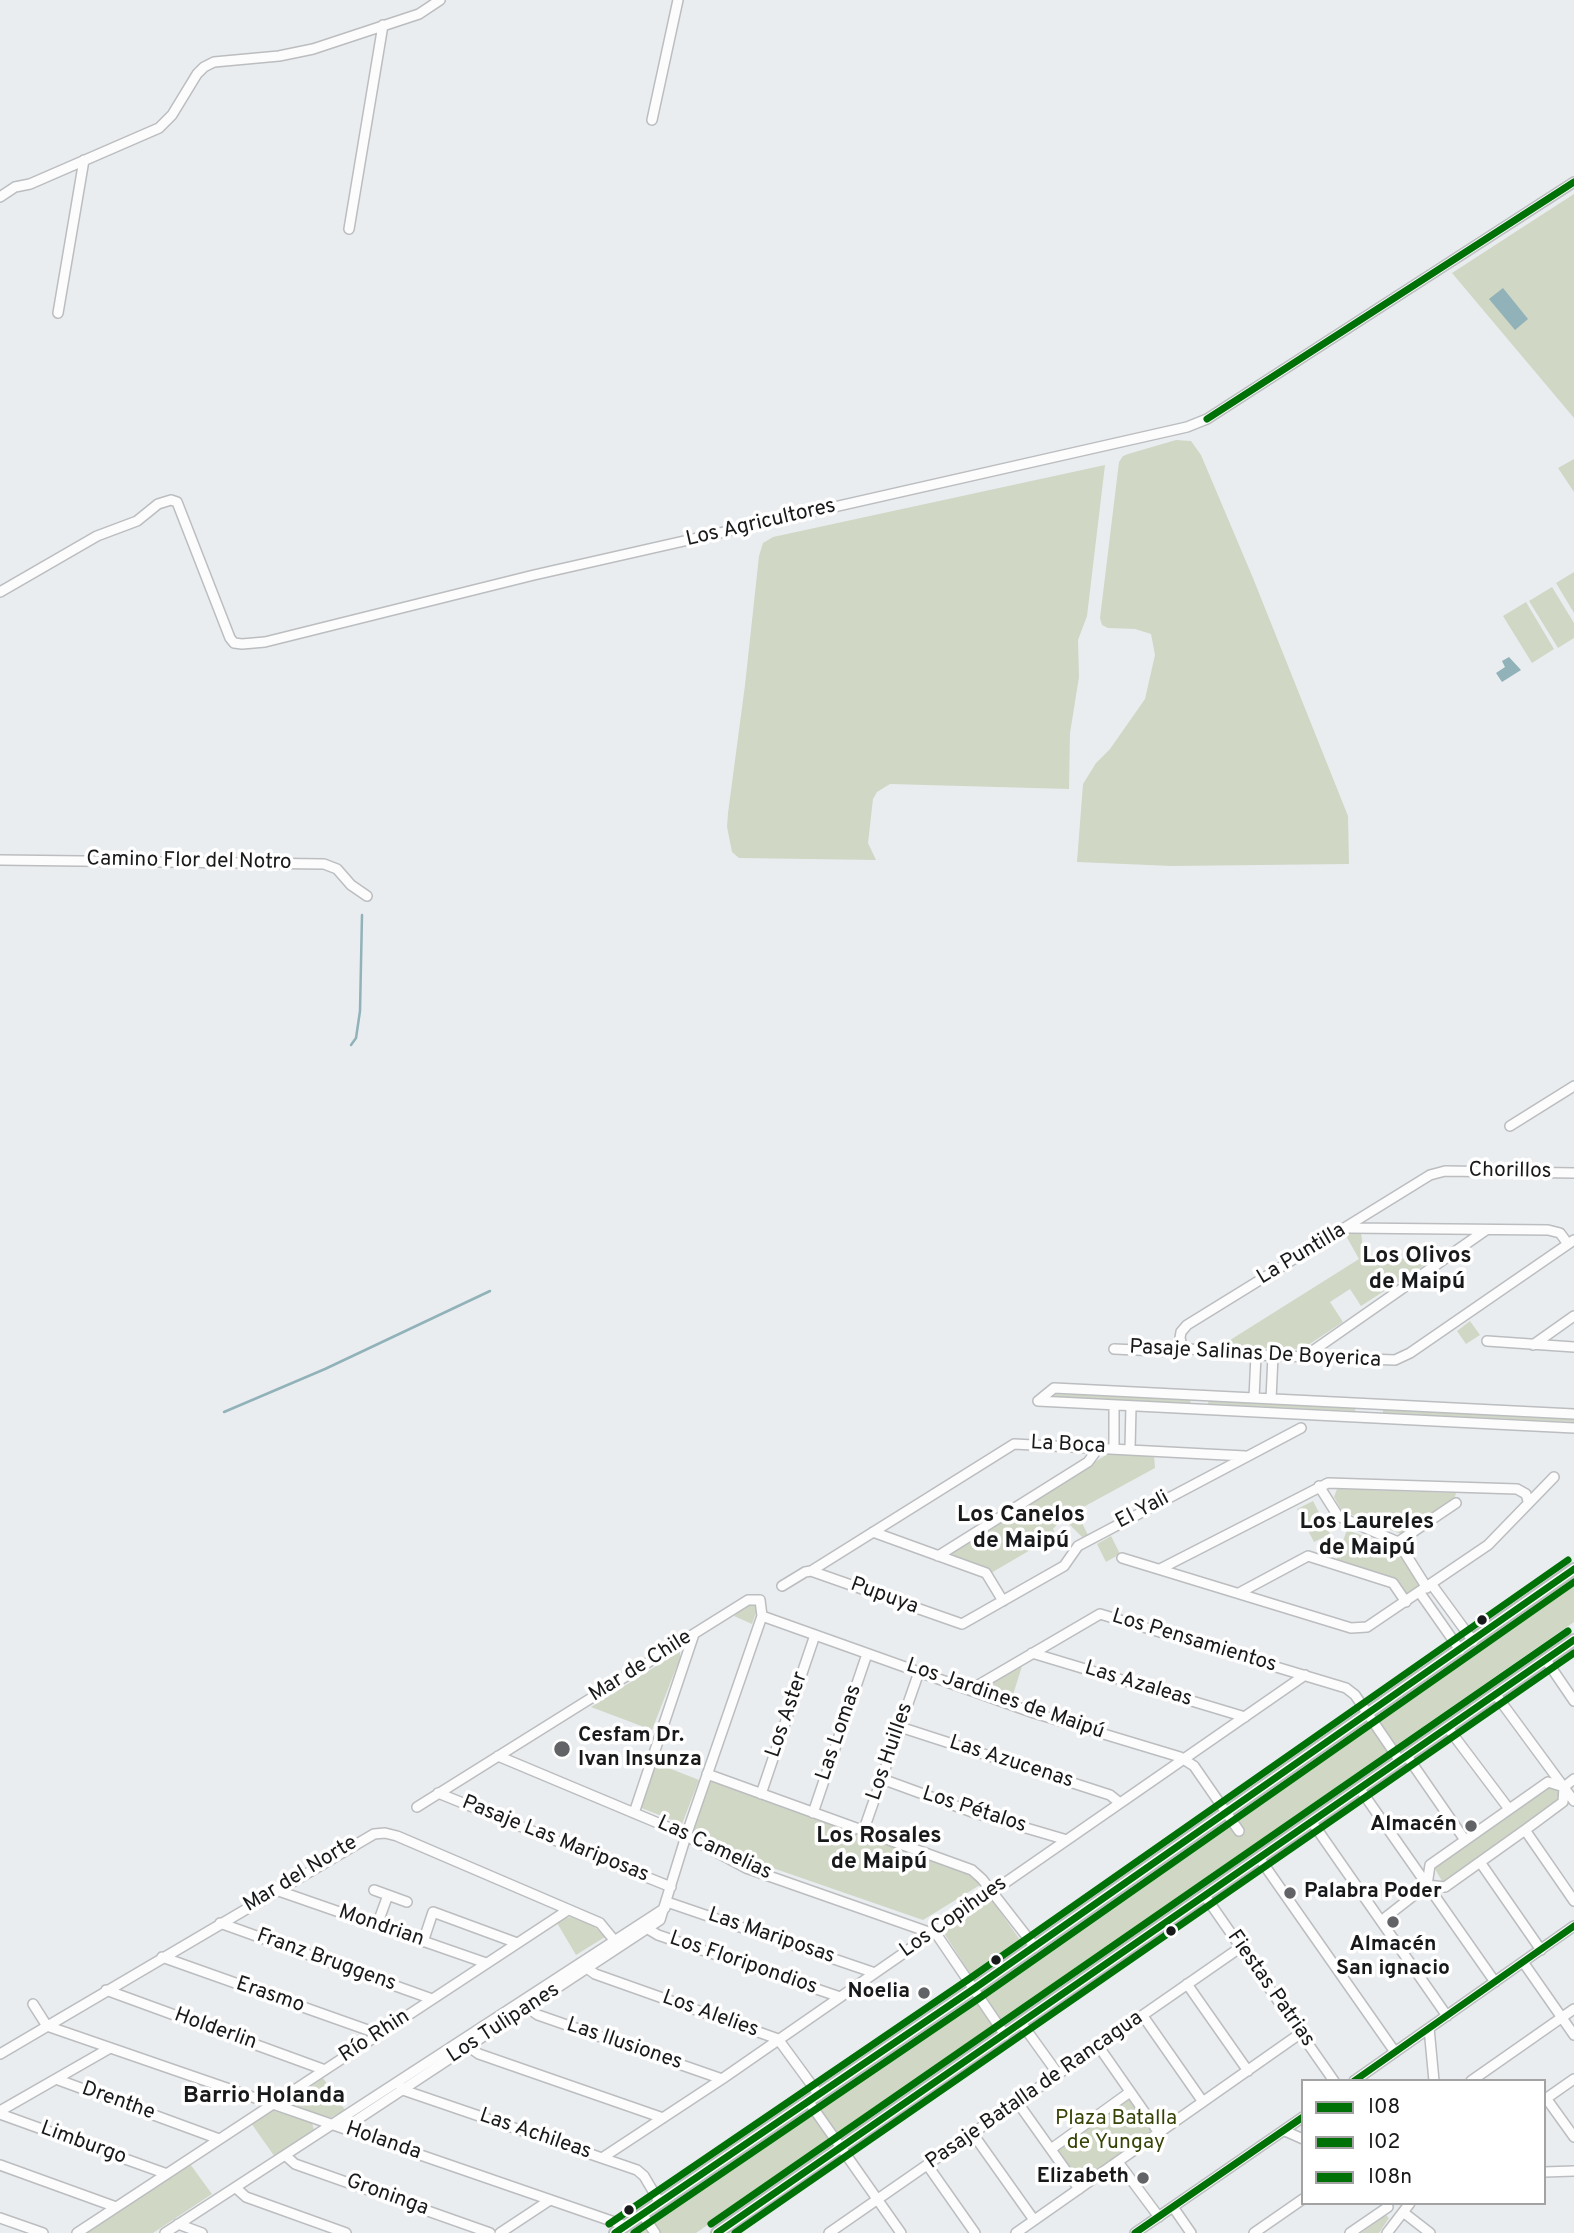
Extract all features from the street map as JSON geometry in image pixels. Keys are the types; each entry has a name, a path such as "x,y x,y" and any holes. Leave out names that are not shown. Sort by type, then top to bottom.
{"street":[{"path":"0,197 15,187 30,184 167,123 204,67 227,60 279,57 313,49 419,14 440,0"},
{"path":"652,120 678,0"},
{"path":"349,229 383,25"},
{"path":"58,313 83,160"},
{"name":"Los Agricultores","path":"0,592 97,536 137,521 159,504 171,500 177,502 230,638 234,643 242,645 265,642 534,575 1187,427 1208,419 1574,182"},
{"name":"Camino Flor del Notro","path":"0,860 324,864 337,869 351,885 366,896"},
{"path":"1510,1126 1574,1086"},
{"name":"Chorillos","path":"1445,1171 1574,1173"},
{"name":"La Puntilla","path":"1190,1349 1182,1346 1180,1338 1187,1325 1430,1175 1445,1171"},
{"path":"1347,1228 1555,1230 1571,1242"},
{"path":"1304,1357 1486,1230"},
{"name":"Pasaje Salinas De Boyerica","path":"1114,1349 1180,1352 1190,1349 1273,1356 1395,1360 1410,1353 1571,1242"},
{"path":"1533,1345 1574,1316"},
{"path":"1487,1341 1574,1347"},
{"path":"1254,1398 1256,1355"},
{"path":"1271,1399 1273,1356"},
{"path":"1574,1414 1054,1388 1038,1401 1574,1428"},
{"path":"1198,1409 1199,1395"},
{"path":"1369,1418 1370,1404"},
{"path":"1114,1405 1114,1449"},
{"path":"1130,1449 1131,1406"},
{"name":"El Yali","path":"957,1623 967,1622 1064,1566 1078,1546 1301,1428"},
{"name":"La Boca","path":"782,1586 811,1571 1008,1446 1023,1444 1247,1456"},
{"path":"937,1556 1088,1462 1094,1454 1094,1448"},
{"path":"1122,1558 1351,1628 1367,1628 1488,1545 1554,1476"},
{"path":"1160,1569 1319,1486 1336,1482 1517,1489 1527,1494 1528,1501"},
{"path":"1319,1486 1338,1516 1398,1542 1460,1650"},
{"path":"1398,1542 1456,1503"},
{"path":"873,1532 986,1573 1003,1601"},
{"path":"1239,1593 1308,1556 1393,1583 1406,1602"},
{"path":"615,2233 975,1988 1574,1569"},
{"name":"Pupuya","path":"811,1571 957,1623"},
{"path":"1426,1588 1473,1641"},
{"name":"Mar de Chile","path":"417,1807 748,1600 760,1600"},
{"name":"Los Tulipanes","path":"165,2233 333,2125 352,2123 401,2086 584,1965 648,1930 660,1920 762,1615 760,1600"},
{"name":"Los Pensamientos","path":"970,1690 1100,1614 1305,1675 1349,1689 1465,1840"},
{"name":"Los Jardines de Maipú","path":"762,1615 1034,1713 1184,1759"},
{"path":"634,1813 694,1634"},
{"name":"Los Aster","path":"761,1794 815,1635"},
{"path":"717,2233 1574,1640"},
{"name":"Las Azaleas","path":"1032,1653 1245,1717"},
{"name":"Las Lomas","path":"813,1814 867,1654"},
{"path":"1546,1660 1574,1701"},
{"name":"Los Huilles","path":"863,1832 919,1672"},
{"name":"Los Copihues","path":"603,2158 1305,1675"},
{"path":"1496,1695 1574,1801"},
{"name":"Las Azucenas","path":"900,1727 1110,1795 1120,1803"},
{"path":"1448,1728 1509,1809"},
{"name":"Las Camelias","path":"498,1756 686,1836 746,1868 933,1933"},
{"path":"1184,1759 1194,1766 1239,1831"},
{"path":"707,1774 972,1870 1034,1947"},
{"name":"Los Pétalos","path":"882,1779 975,1813 1068,1840"},
{"path":"1427,1885 1445,1888 1563,1802 1564,1787 1574,1779"},
{"path":"1381,1921 1427,1885 1430,1865 1548,1782 1564,1787"},
{"path":"1360,1789 1494,1982"},
{"name":"Pasaje Las Mariposas","path":"438,1793 671,1888"},
{"path":"1312,1822 1447,2016"},
{"path":"1525,1830 1574,1901"},
{"name":"Mar del Norte","path":"0,2054 368,1836 385,1833 568,1909 600,1923 614,1940"},
{"path":"1260,1858 1395,2052"},
{"path":"1480,1862 1541,1950"},
{"name":"Mondrian","path":"276,1890 486,1964"},
{"path":"374,1890 407,1902"},
{"path":"377,1925 388,1895"},
{"name":"Fiestas Patrias","path":"1205,1896 1333,2079"},
{"name":"Los Tulipanes","path":"401,2086 469,2047 528,2008 614,1940 666,1905"},
{"name":"Las Mariposas","path":"666,1905 874,1973"},
{"name":"Río Rhin","path":"77,2233 568,1909"},
{"path":"424,1942 433,1912 517,1943"},
{"name":"Franz Bruggens","path":"220,1923 432,1999"},
{"path":"1357,2079 1574,1926"},
{"name":"Los Floripondios","path":"648,1930 840,1997"},
{"path":"933,1933 941,1938 1005,2035"},
{"name":"Pasaje Batalla de Rancagua","path":"829,2233 1241,1947"},
{"name":"Erasmo","path":"162,1957 379,2034"},
{"path":"1523,1962 1574,2035"},
{"name":"Los Alelies","path":"584,1965 595,1974 778,2039 842,2149 901,2233"},
{"path":"1187,1984 1248,2070"},
{"name":"Holderlin","path":"106,1990 325,2070"},
{"path":"33,2004 47,2026"},
{"name":"Las Ilusiones","path":"528,2008 538,2015 722,2078"},
{"path":"1474,2079 1574,2009"},
{"path":"1143,2016 1203,2102"},
{"path":"1022,2024 1058,2074"},
{"name":"Holanda","path":"47,2026 626,2226"},
{"path":"1429,2028 1434,2079"},
{"path":"1016,2233 1301,2033"},
{"path":"469,2047 480,2054 663,2118"},
{"path":"1099,2047 1159,2133"},
{"path":"0,2113 110,2048"},
{"name":"Drenthe","path":"56,2079 219,2139"},
{"path":"1546,2098 1574,2079"},
{"name":"Las Achileas","path":"401,2086 640,2171 660,2203"},
{"path":"1051,2149 1130,2092"},
{"path":"1546,2100 1574,2137"},
{"path":"1018,2103 1079,2189"},
{"name":"Limburgo","path":"0,2113 167,2174"},
{"path":"1135,2233 1301,2117"},
{"path":"1281,2132 1285,2131 1301,2138"},
{"path":"973,2134 1034,2220"},
{"name":"Groninga","path":"286,2156 295,2164 490,2233"},
{"path":"1118,2162 1159,2217"},
{"path":"0,2165 116,2207"},
{"path":"928,2166 975,2233"},
{"path":"1546,2172 1574,2171"},
{"path":"236,2188 246,2197 346,2233"},
{"path":"500,2233 550,2200"},
{"path":"1254,2233 1301,2200"},
{"path":"1350,2233 1387,2205 1400,2216 1430,2233"},
{"path":"1387,2233 1408,2205"},
{"path":"1173,2207 1191,2233"},
{"path":"643,2215 655,2233"},
{"path":"0,2218 43,2233"},
{"path":"178,2224 202,2233"}],"green space":[{"path":"1574,194 1574,418 1452,273"},
{"path":"1176,440 1191,441 1201,455 1253,578 1348,816 1349,864 1172,866 1077,862 1083,784 1145,699 1155,655 1151,634 1135,629 1108,628 1102,625 1100,618 1119,462 1128,454"},
{"path":"1574,459 1574,492 1558,468"},
{"path":"1105,465 1087,616 1078,640 1079,677 1070,733 1069,789 890,784 877,792 873,799 868,843 876,860 739,858 732,852 727,827 728,813 759,556 763,543 773,537"},
{"path":"1574,572 1574,613 1556,583"},
{"path":"1552,587 1574,623 1574,638 1558,648 1529,601"},
{"path":"1526,602 1554,649 1532,663 1503,616"},
{"path":"1350,1231 1361,1232 1364,1258 1434,1259 1361,1306 1350,1289 1330,1302 1343,1322 1302,1349 1219,1347 1359,1259 1345,1234"},
{"path":"1470,1321 1480,1335 1466,1344 1457,1331"},
{"path":"1056,1394 1191,1399 1190,1404 1052,1397"},
{"path":"1209,1400 1356,1407 1355,1411 1208,1404"},
{"path":"1383,1409 1574,1417 1574,1422 1383,1413"},
{"path":"1106,1455 1154,1455 1155,1468 1076,1511 1088,1535 1082,1537 1063,1518 1053,1529 1056,1535 991,1573 987,1568 954,1557 954,1549"},
{"path":"1337,1489 1456,1493 1454,1500 1446,1506 1444,1504 1401,1534 1342,1511 1334,1497"},
{"path":"1313,1501 1330,1534 1314,1542 1297,1509"},
{"path":"1347,1530 1395,1547 1420,1585 1406,1594 1392,1577 1336,1560"},
{"path":"1111,1536 1120,1554 1106,1562 1097,1544"},
{"path":"1574,1577 1574,1622 1007,2019 696,2233 629,2233 966,2005"},
{"path":"751,1603 756,1604 757,1610 752,1624 734,1616"},
{"path":"680,1651 680,1658 652,1730 591,1707"},
{"path":"1022,1666 1012,1698 983,1689 985,1686"},
{"path":"656,1763 699,1780 682,1824 639,1807"},
{"path":"709,1778 971,1874 980,1880 980,1885 923,1920 738,1856 690,1828"},
{"path":"1547,1787 1559,1791 1559,1800 1443,1883 1434,1867"},
{"path":"991,1899 1023,1944 974,1980 944,1933"},
{"path":"571,1917 594,1926 605,1937 576,1955 557,1923"},
{"path":"323,2078 345,2110 328,2119 290,2106 290,2101"},
{"name":"Plaza Batalla de Yungay","path":"1129,2095 1151,2126 1149,2136 1079,2183 1055,2149"},
{"path":"271,2110 312,2123 314,2130 275,2157 251,2123"},
{"path":"190,2164 212,2194 153,2233 87,2233"},
{"path":"1386,2215 1389,2218 1379,2233 1361,2233"}],"water":[{"path":"1503,288 1528,319 1515,330 1489,299"},
{"path":"1509,657 1521,670 1502,682 1496,673 1505,667 1502,661"}],"waterway":[{"path":"351,1045 356,1038 360,1011 362,915"},
{"path":"224,1412 325,1369 490,1291"}],"transit line":[{"name":"I08","path":"1207,419 1574,182"},
{"name":"I08n","path":"609,2224 969,1979 1568,1560"},
{"name":"I08","path":"615,2233 975,1988 1574,1569"},
{"name":"I02","path":"634,2233 981,1997 1574,1582"},
{"name":"I08n","path":"711,2224 1568,1631"},
{"name":"I08","path":"717,2233 1574,1640"},
{"name":"I02","path":"735,2233 1574,1653"},
{"path":"1357,2079 1574,1926"},
{"path":"1135,2233 1301,2118"}],"place":[{"name":"Cesfam Dr. Ivan Insunza","path":"562,1749"},
{"name":"Almacén","path":"1471,1826"},
{"name":"Palabra Poder","path":"1290,1893"},
{"name":"Almacén San ignacio","path":"1393,1922"},
{"name":"Noelia","path":"924,1993"},
{"name":"Elizabeth","path":"1143,2178"}],"district":[{"name":"Los Olivos de Maipú","path":"1417,1270"},
{"name":"Los Canelos de Maipú","path":"1021,1529"},
{"name":"Los Laureles de Maipú","path":"1367,1536"},
{"name":"Los Rosales de Maipú","path":"879,1850"},
{"name":"Barrio Holanda","path":"264,2097"}]}
